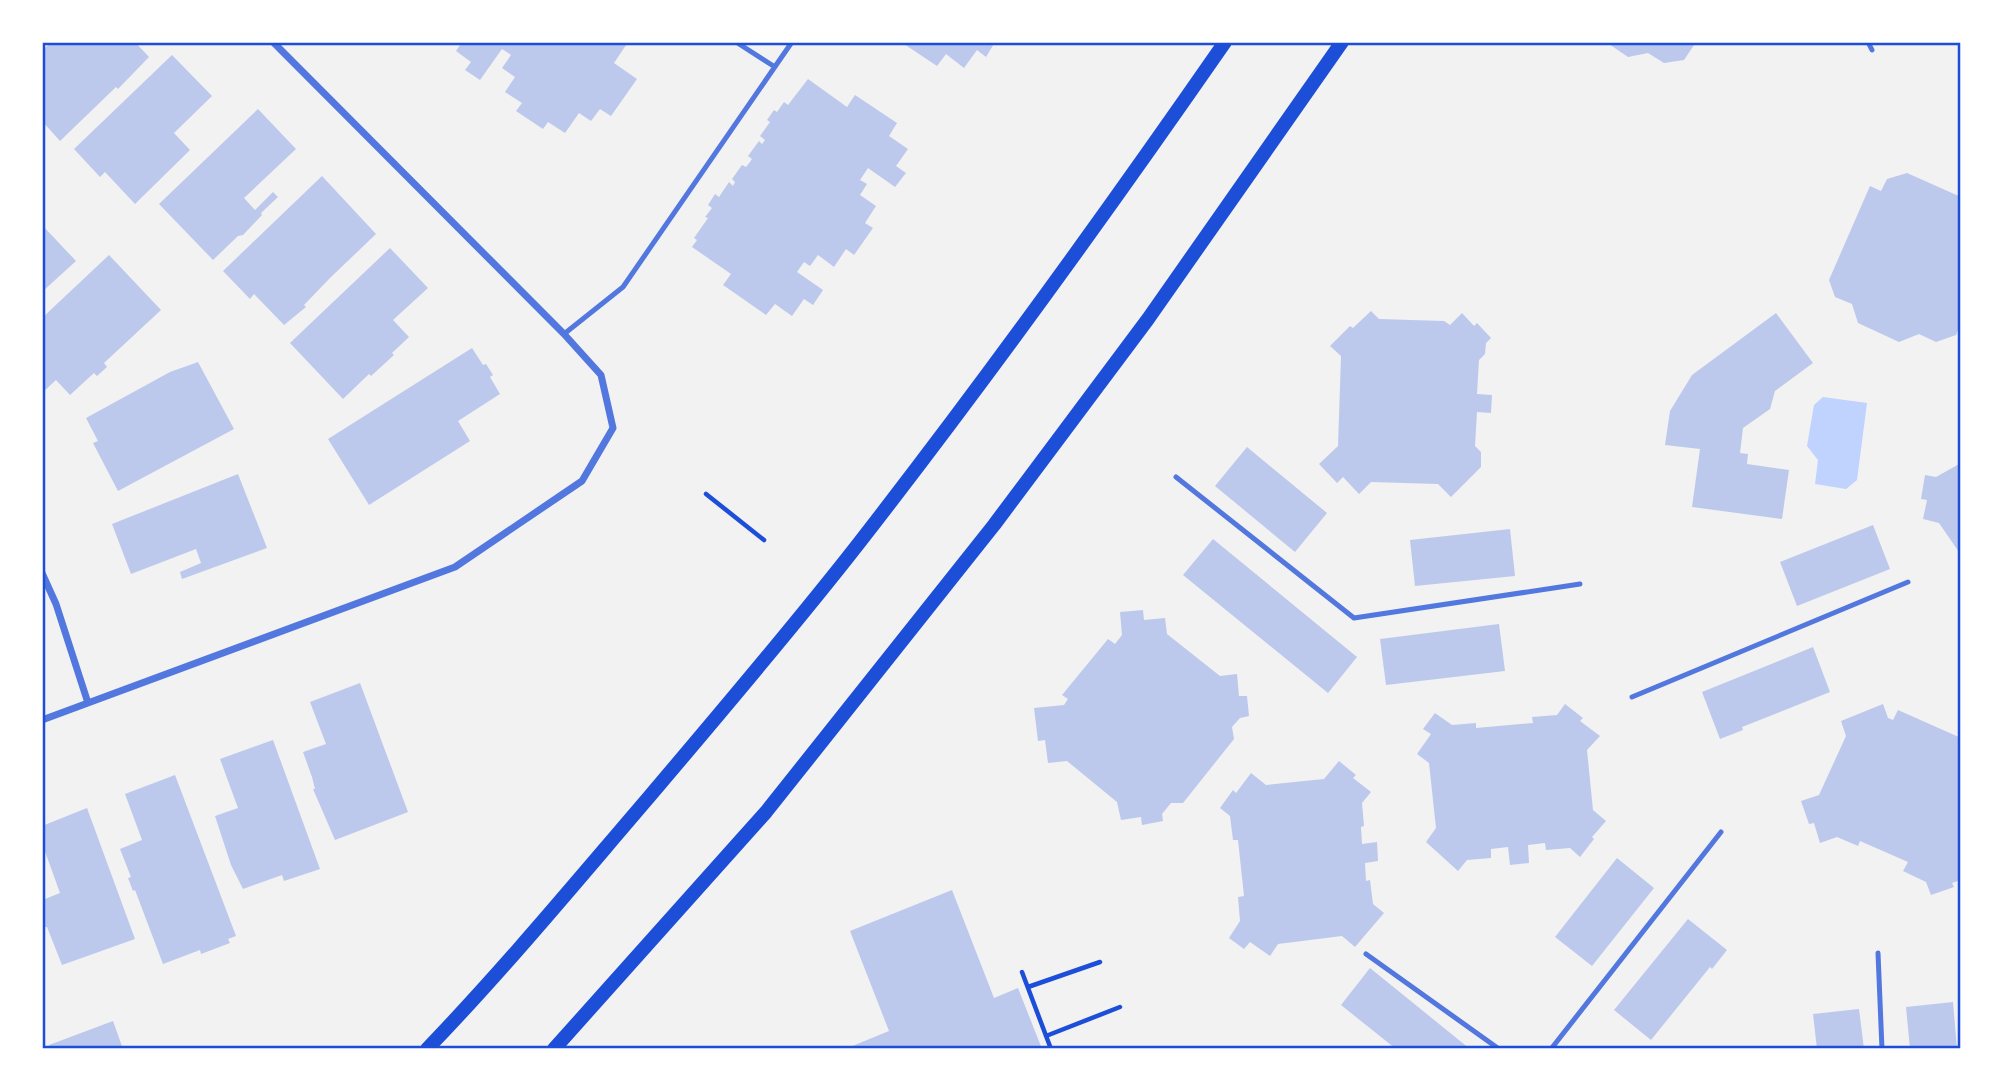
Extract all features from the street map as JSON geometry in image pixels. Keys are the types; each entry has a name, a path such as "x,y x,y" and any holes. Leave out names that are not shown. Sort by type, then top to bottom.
{"main road":[{"path":"427,1049 539,926 858,545 1126,184 1225,42"},
{"path":"554,1049 766,812 994,526 1148,319 1342,42"}],"street":[{"path":"42,720 455,567 582,481 613,428 601,375 564,334 273,42"},
{"path":"42,573 56,604 88,703"}],"lane":[{"path":"736,42 775,67"},
{"path":"564,334 624,287 792,42"},
{"path":"1868,42 1872,50"},
{"path":"1176,477 1354,618 1580,584"},
{"path":"1632,697 1908,582"},
{"path":"1552,1049 1721,832"},
{"path":"1878,953 1882,1049"},
{"path":"1366,954 1499,1049"}],"path":[{"path":"706,494 764,540"},
{"path":"1028,987 1100,962"},
{"path":"1022,972 1051,1049"},
{"path":"1046,1036 1120,1007"}],"water":[{"path":"1823,397 1867,403 1857,480 1846,489 1815,484 1818,460 1807,446 1814,405"}],"building":[{"path":"51,42 135,42 149,57 60,141 42,121 42,51"},
{"path":"462,42 628,42 614,63 637,79 611,116 600,109 591,121 579,113 565,133 548,122 543,129 516,111 522,103 505,92 515,77 502,68 511,55 502,49 480,80 465,70 471,62 456,51"},
{"path":"901,42 995,42 986,57 977,50 964,68 946,54 937,66"},
{"path":"1606,42 1696,42 1684,60 1664,63 1648,53 1628,57"},
{"path":"172,55 212,96 174,133 190,150 135,204 105,172 100,177 74,149"},
{"path":"808,79 847,107 855,95 897,123 889,136 908,149 896,166 906,173 895,187 868,168 860,180 867,184 860,195 876,206 865,223 873,228 854,255 846,249 834,267 818,255 810,266 804,262 797,272 823,290 813,305 804,299 792,316 775,304 766,315 723,285 731,274 692,247 697,240 694,238 708,218 705,217 712,208 708,205 715,194 719,197 729,182 733,186 735,182 732,179 742,165 746,167 752,159 748,156 759,141 762,144 765,140 760,136 770,122 767,120 774,110 777,112 784,102 788,105"},
{"path":"258,109 296,149 244,198 255,210 273,192 278,197 243,235 238,236 213,260 159,204"},
{"path":"1907,173 1961,197 1961,323 1956,335 1936,342 1919,334 1899,342 1858,323 1852,304 1835,297 1829,280 1870,186 1881,191 1887,179"},
{"path":"322,176 376,234 304,305 306,307 284,325 254,294 250,299 223,271"},
{"path":"42,225 76,261 42,292"},
{"path":"390,248 428,288 393,320 409,337 392,353 394,355 343,399 290,343"},
{"path":"109,255 161,310 104,363 107,367 97,376 94,373 70,395 56,380 42,393 42,318"},
{"path":"1371,311 1379,319 1444,321 1450,325 1462,313 1474,326 1477,323 1491,338 1486,343 1485,354 1479,360 1477,394 1492,395 1491,413 1477,412 1475,446 1481,452 1481,467 1451,497 1438,484 1371,482 1359,494 1343,477 1337,483 1319,464 1338,446 1341,356 1330,346 1350,326 1353,328"},
{"path":"1776,313 1813,363 1775,391 1770,409 1743,428 1740,453 1748,454 1747,464 1789,470 1782,519 1692,507 1700,449 1665,445 1670,411 1692,375"},
{"path":"472,348 493,375 490,377 500,394 458,421 470,441 369,505 328,439"},
{"path":"198,362 234,429 118,491 93,443 98,441 86,418 170,372"},
{"path":"1247,447 1327,513 1295,552 1215,486"},
{"path":"1961,463 1961,555 1939,523 1923,519 1927,500 1921,499 1925,475 1936,477"},
{"path":"238,474 267,548 182,579 180,572 201,563 196,549 131,574 112,524"},
{"path":"1873,525 1890,569 1797,606 1780,562"},
{"path":"1510,529 1515,576 1415,586 1410,540"},
{"path":"1213,539 1357,657 1328,693 1183,575"},
{"path":"1143,610 1144,620 1165,618 1167,634 1220,676 1237,674 1239,696 1247,696 1249,716 1240,718 1232,727 1234,739 1183,803 1171,803 1162,814 1163,821 1142,825 1141,817 1121,820 1117,802 1067,761 1048,763 1045,740 1038,741 1034,708 1064,705 1068,699 1062,695 1108,639 1115,644 1122,635 1120,612"},
{"path":"1499,624 1505,671 1386,685 1380,639"},
{"path":"1813,647 1830,692 1742,727 1743,730 1720,739 1702,692"},
{"path":"360,683 408,812 335,840 313,789 312,777 303,752 326,744 310,702"},
{"path":"1565,704 1583,718 1580,721 1600,736 1587,750 1593,810 1606,821 1580,857 1570,848 1546,850 1545,843 1528,845 1529,863 1510,865 1508,847 1491,849 1491,858 1467,860 1458,871 1426,842 1436,828 1429,763 1417,754 1431,734 1423,729 1435,713 1452,725 1476,723 1476,728 1533,723 1532,717 1557,715"},
{"path":"1883,704 1888,718 1893,720 1898,710 1961,738 1961,880 1952,883 1954,887 1931,895 1926,882 1903,871 1908,862 1860,841 1858,846 1837,837 1820,843 1814,823 1809,824 1801,801 1819,795 1846,736 1841,721"},
{"path":"273,740 320,869 284,881 282,875 243,889 231,865 215,816 238,808 220,759"},
{"path":"1339,761 1356,775 1353,778 1371,792 1362,803 1362,844 1377,842 1378,861 1365,863 1366,881 1370,880 1373,904 1384,913 1355,947 1342,936 1278,944 1270,956 1250,942 1244,949 1229,938 1240,921 1238,897 1244,896 1238,840 1233,840 1230,816 1220,808 1233,790 1236,793 1251,773 1266,785 1324,779"},
{"path":"175,775 236,936 228,939 230,943 201,954 200,950 163,964 128,878 131,877 120,849 142,840 125,794"},
{"path":"87,808 135,939 62,965 47,927 44,927 42,922 42,892 45,899 60,893 42,843 42,826"},
{"path":"1617,858 1654,888 1592,966 1555,937"},
{"path":"952,890 994,998 1018,988 1042,1049 845,1049 889,1031 850,931"},
{"path":"1688,919 1727,950 1651,1040 1614,1010"},
{"path":"1370,968 1470,1049 1396,1049 1341,1005"},
{"path":"1953,1002 1957,1049 1910,1049 1906,1007"},
{"path":"1859,1009 1864,1049 1817,1049 1813,1014"},
{"path":"113,1021 123,1049 50,1049 49,1045"}]}
